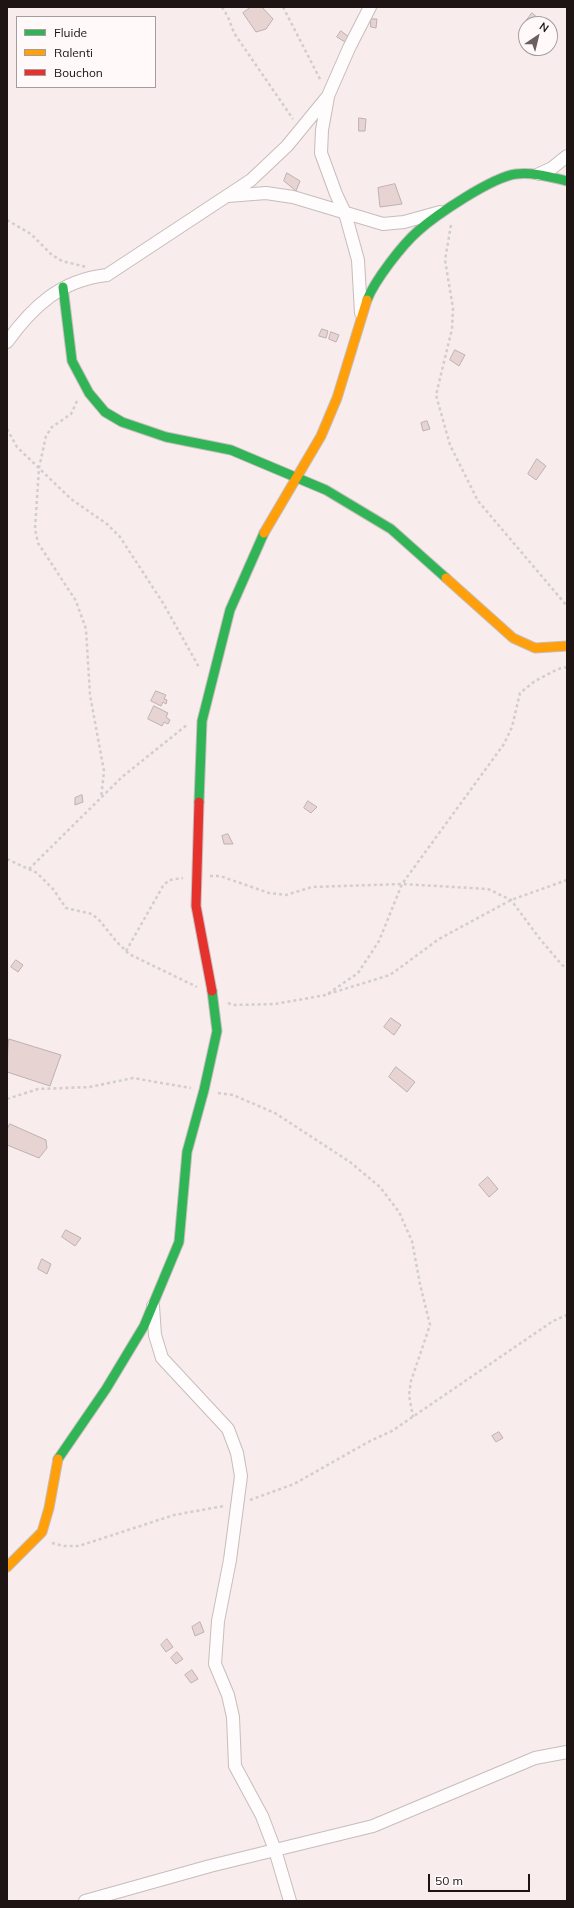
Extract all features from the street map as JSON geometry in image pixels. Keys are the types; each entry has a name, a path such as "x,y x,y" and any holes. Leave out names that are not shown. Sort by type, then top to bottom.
{"street":[{"path":"361,315 358,260 345,213 336,194 322,153 322,130 328,96 348,48 370,7"},
{"path":"7,342 39,305 63,287 89,277 107,275 251,180 287,146 328,96"},
{"path":"539,174 552,168 567,156"},
{"path":"7,1567 42,1532 50,1508 58,1459 106,1389 144,1326 179,1242 187,1152 204,1090 216,1031 216,1013 196,906 204,714 230,610 259,541 321,436 337,398 361,315 370,295 386,269 418,231 447,210 491,183 514,174 539,174 567,181"},
{"path":"224,197 266,193 293,197 383,224 404,222 447,210"},
{"path":"63,287 72,361 89,393 105,412 122,422 166,437 232,450 326,490 391,528 513,638 535,648 567,646"},
{"path":"153,1305 155,1335 162,1358 228,1429 237,1453 241,1476 230,1560 218,1621 215,1664 228,1694 233,1718 235,1766 262,1816 275,1850 290,1901"},
{"path":"85,1901 275,1850 372,1826 535,1758 567,1752"}],"path":[{"path":"222,7 228,17 234,33 272,91 301,130"},
{"path":"282,7 328,96"},
{"path":"7,220 31,234 52,255 62,261 79,264 107,275"},
{"path":"452,221 445,260 454,308 452,329 436,395 450,444 478,501 567,606"},
{"path":"82,380 76,406 71,414 52,428 46,436 39,468 35,529 38,542 76,601 86,629 90,695 104,771 101,798"},
{"path":"7,429 17,447 71,499 107,524 120,537 163,603 198,662 209,694"},
{"path":"326,995 358,973 379,941 402,884 504,744 512,727 520,693 535,681 558,669 567,667"},
{"path":"29,869 122,777 185,726 204,714"},
{"path":"7,859 36,873 53,889 66,908 92,914 100,920 126,951 233,1006 276,1004 326,995 390,975 439,939 511,900 567,880"},
{"path":"126,951 163,886 169,880 197,876 220,876 269,893 286,895 312,887 402,884 488,889 511,900 540,939 567,968"},
{"path":"7,1099 38,1089 90,1087 133,1078 233,1095 275,1113 350,1162 380,1187 399,1212 412,1241 430,1325 411,1381 408,1395 413,1417"},
{"path":"36,1538 64,1546 79,1546 174,1515 238,1504 294,1484 370,1441 392,1431 553,1321 567,1315"}],"building":[{"path":"251,7 262,7 273,19 266,29 256,32 243,13"},
{"path":"371,19 377,19 376,28 371,27"},
{"path":"341,31 349,37 345,42 337,37"},
{"path":"359,118 366,119 365,131 359,131"},
{"path":"287,173 300,181 296,191 284,181"},
{"path":"395,184 402,204 380,207 378,188"},
{"path":"322,329 328,331 326,338 319,336"},
{"path":"331,332 339,335 336,342 329,339"},
{"path":"455,350 465,355 459,366 450,360"},
{"path":"427,421 430,429 423,431 421,423"},
{"path":"537,459 546,466 536,480 528,474"},
{"path":"156,691 166,695 164,699 167,700 166,704 163,702 161,706 151,701"},
{"path":"154,706 168,713 166,717 170,720 168,724 164,722 162,726 148,719"},
{"path":"82,795 83,802 75,805 75,798"},
{"path":"308,801 317,807 311,813 304,808"},
{"path":"228,834 233,844 224,844 222,836"},
{"path":"16,960 23,965 18,972 11,967"},
{"path":"391,1018 401,1025 394,1035 384,1027"},
{"path":"9,1039 61,1055 50,1086 7,1072"},
{"path":"396,1067 415,1082 407,1092 389,1077"},
{"path":"10,1124 46,1140 47,1148 39,1158 7,1145 7,1130"},
{"path":"488,1177 498,1189 489,1197 479,1185"},
{"path":"66,1230 81,1238 75,1246 62,1237"},
{"path":"42,1259 51,1264 47,1274 38,1269"},
{"path":"499,1432 503,1438 496,1442 492,1436"},
{"path":"200,1622 204,1632 195,1636 192,1627"},
{"path":"167,1639 173,1647 166,1652 161,1645"},
{"path":"177,1652 183,1659 176,1664 171,1658"},
{"path":"192,1670 198,1679 191,1683 185,1675"}],"traffic: fast":[{"path":"367,300 382,273 418,231 426,224 479,189 493,182 516,174 535,174 567,181"},
{"path":"63,287 72,361 89,393 105,412 122,422 166,437 231,450 326,490 391,529 446,578"},
{"path":"199,802 202,721 230,610 264,533"},
{"path":"58,1459 106,1389 144,1326 179,1242 187,1152 204,1090 217,1031 212,991"}],"traffic: slow":[{"path":"264,533 321,436 337,398 367,300"},
{"path":"446,578 513,638 535,648 567,646"},
{"path":"7,1567 42,1532 49,1508 58,1459"}],"traffic: jam":[{"path":"199,802 196,906 212,991"}]}
